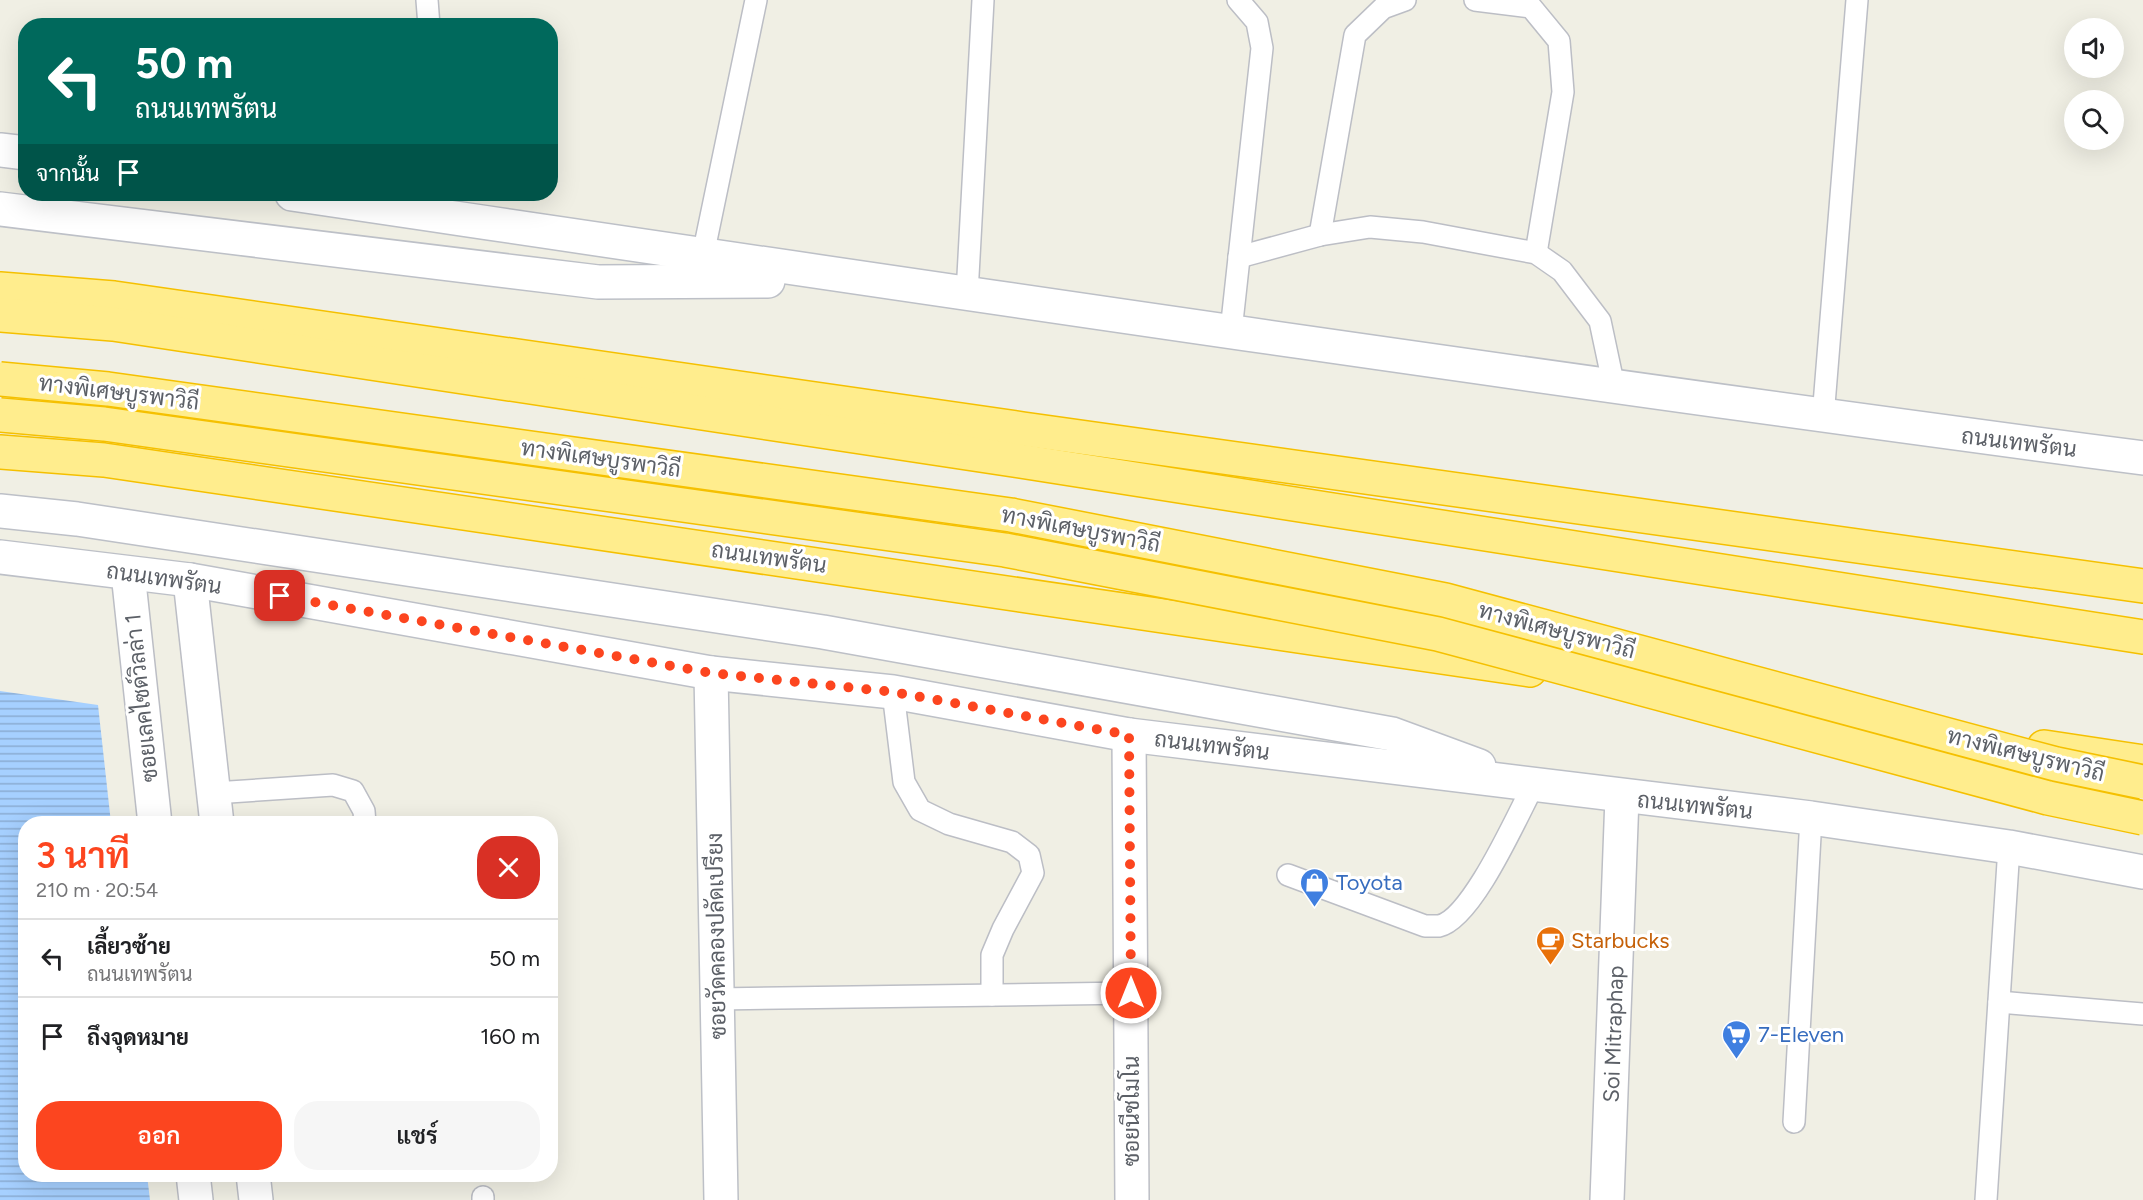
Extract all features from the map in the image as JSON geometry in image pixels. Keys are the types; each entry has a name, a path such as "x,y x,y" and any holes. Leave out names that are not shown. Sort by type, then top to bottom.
{"highway":[{"path":"0,289 114,298 1023,429 2143,586"},
{"path":"0,315 113,324 1020,461 2143,637"},
{"name":"ทางพิเศษบูรพาวิถี","path":"0,379 108,389 1011,515 1445,600 2045,761 2143,782"},
{"path":"0,415 104,424 1005,550 1437,634 2048,798 2143,818"},
{"name":"ถนนเทพรัตน","path":"0,453 116,462 2143,762"}],"main road":[{"path":"0,150 18,152"},
{"name":"ถนนเทพรัตน","path":"394,201 438,204 703,255 878,281 1823,417 2143,458"},
{"path":"0,209 598,282 878,281"},
{"path":"0,510 77,519 824,632 1392,734 1535,786"},
{"name":"ถนนเทพรัตน","path":"0,557 190,580 711,673 893,692 1129,735 1622,797 1811,818 2009,847 2143,872"},
{"name":"ซอยเลคไซด์วิลล่า 1","path":"128,573 154,816"},
{"path":"190,580 215,808"},
{"name":"ซอยวัดคลองปลัดเปรียง","path":"711,673 721,1200"},
{"name":"ซอยนีชโมโน","path":"1129,735 1132,1200"},
{"name":"Soi Mitraphap","path":"1607,1200 1622,797"},
{"path":"194,1182 196,1200"},
{"path":"254,1182 256,1200"}],"lane":[{"path":"428,0 429,18"},
{"path":"703,255 756,0"},
{"path":"967,294 983,0"},
{"path":"1231,331 1262,48 1257,22 1238,0"},
{"path":"1320,236 1355,34 1383,8 1405,0"},
{"path":"1475,0 1531,7 1559,41 1563,92 1536,252"},
{"path":"1823,417 1857,0"},
{"path":"1239,257 1320,236 1370,227 1423,232 1536,252 1562,271 1600,321 1614,387"},
{"path":"893,692 904,782 920,810 949,824 1012,842 1029,855 1033,873 992,955 993,995"},
{"path":"215,808 333,785 353,791 364,816"},
{"path":"1288,875 1425,926 1440,926 1456,916 1479,888 1535,786"},
{"path":"1794,1122 1811,818"},
{"path":"1986,1200 2009,847"},
{"path":"717,999 1131,993"},
{"path":"1999,1002 2143,1014"}],"water":[{"path":"0,691 98,705 110,816 18,816 18,1182 148,1182 150,1200 0,1200"}],"place":[{"name":"Toyota","path":"1315,908"},
{"name":"Starbucks","path":"1550,966"},
{"name":"7-Eleven","path":"1737,1060"}],"route":[{"path":"280,596 711,673 893,692 1129,735 1131,993"}]}
